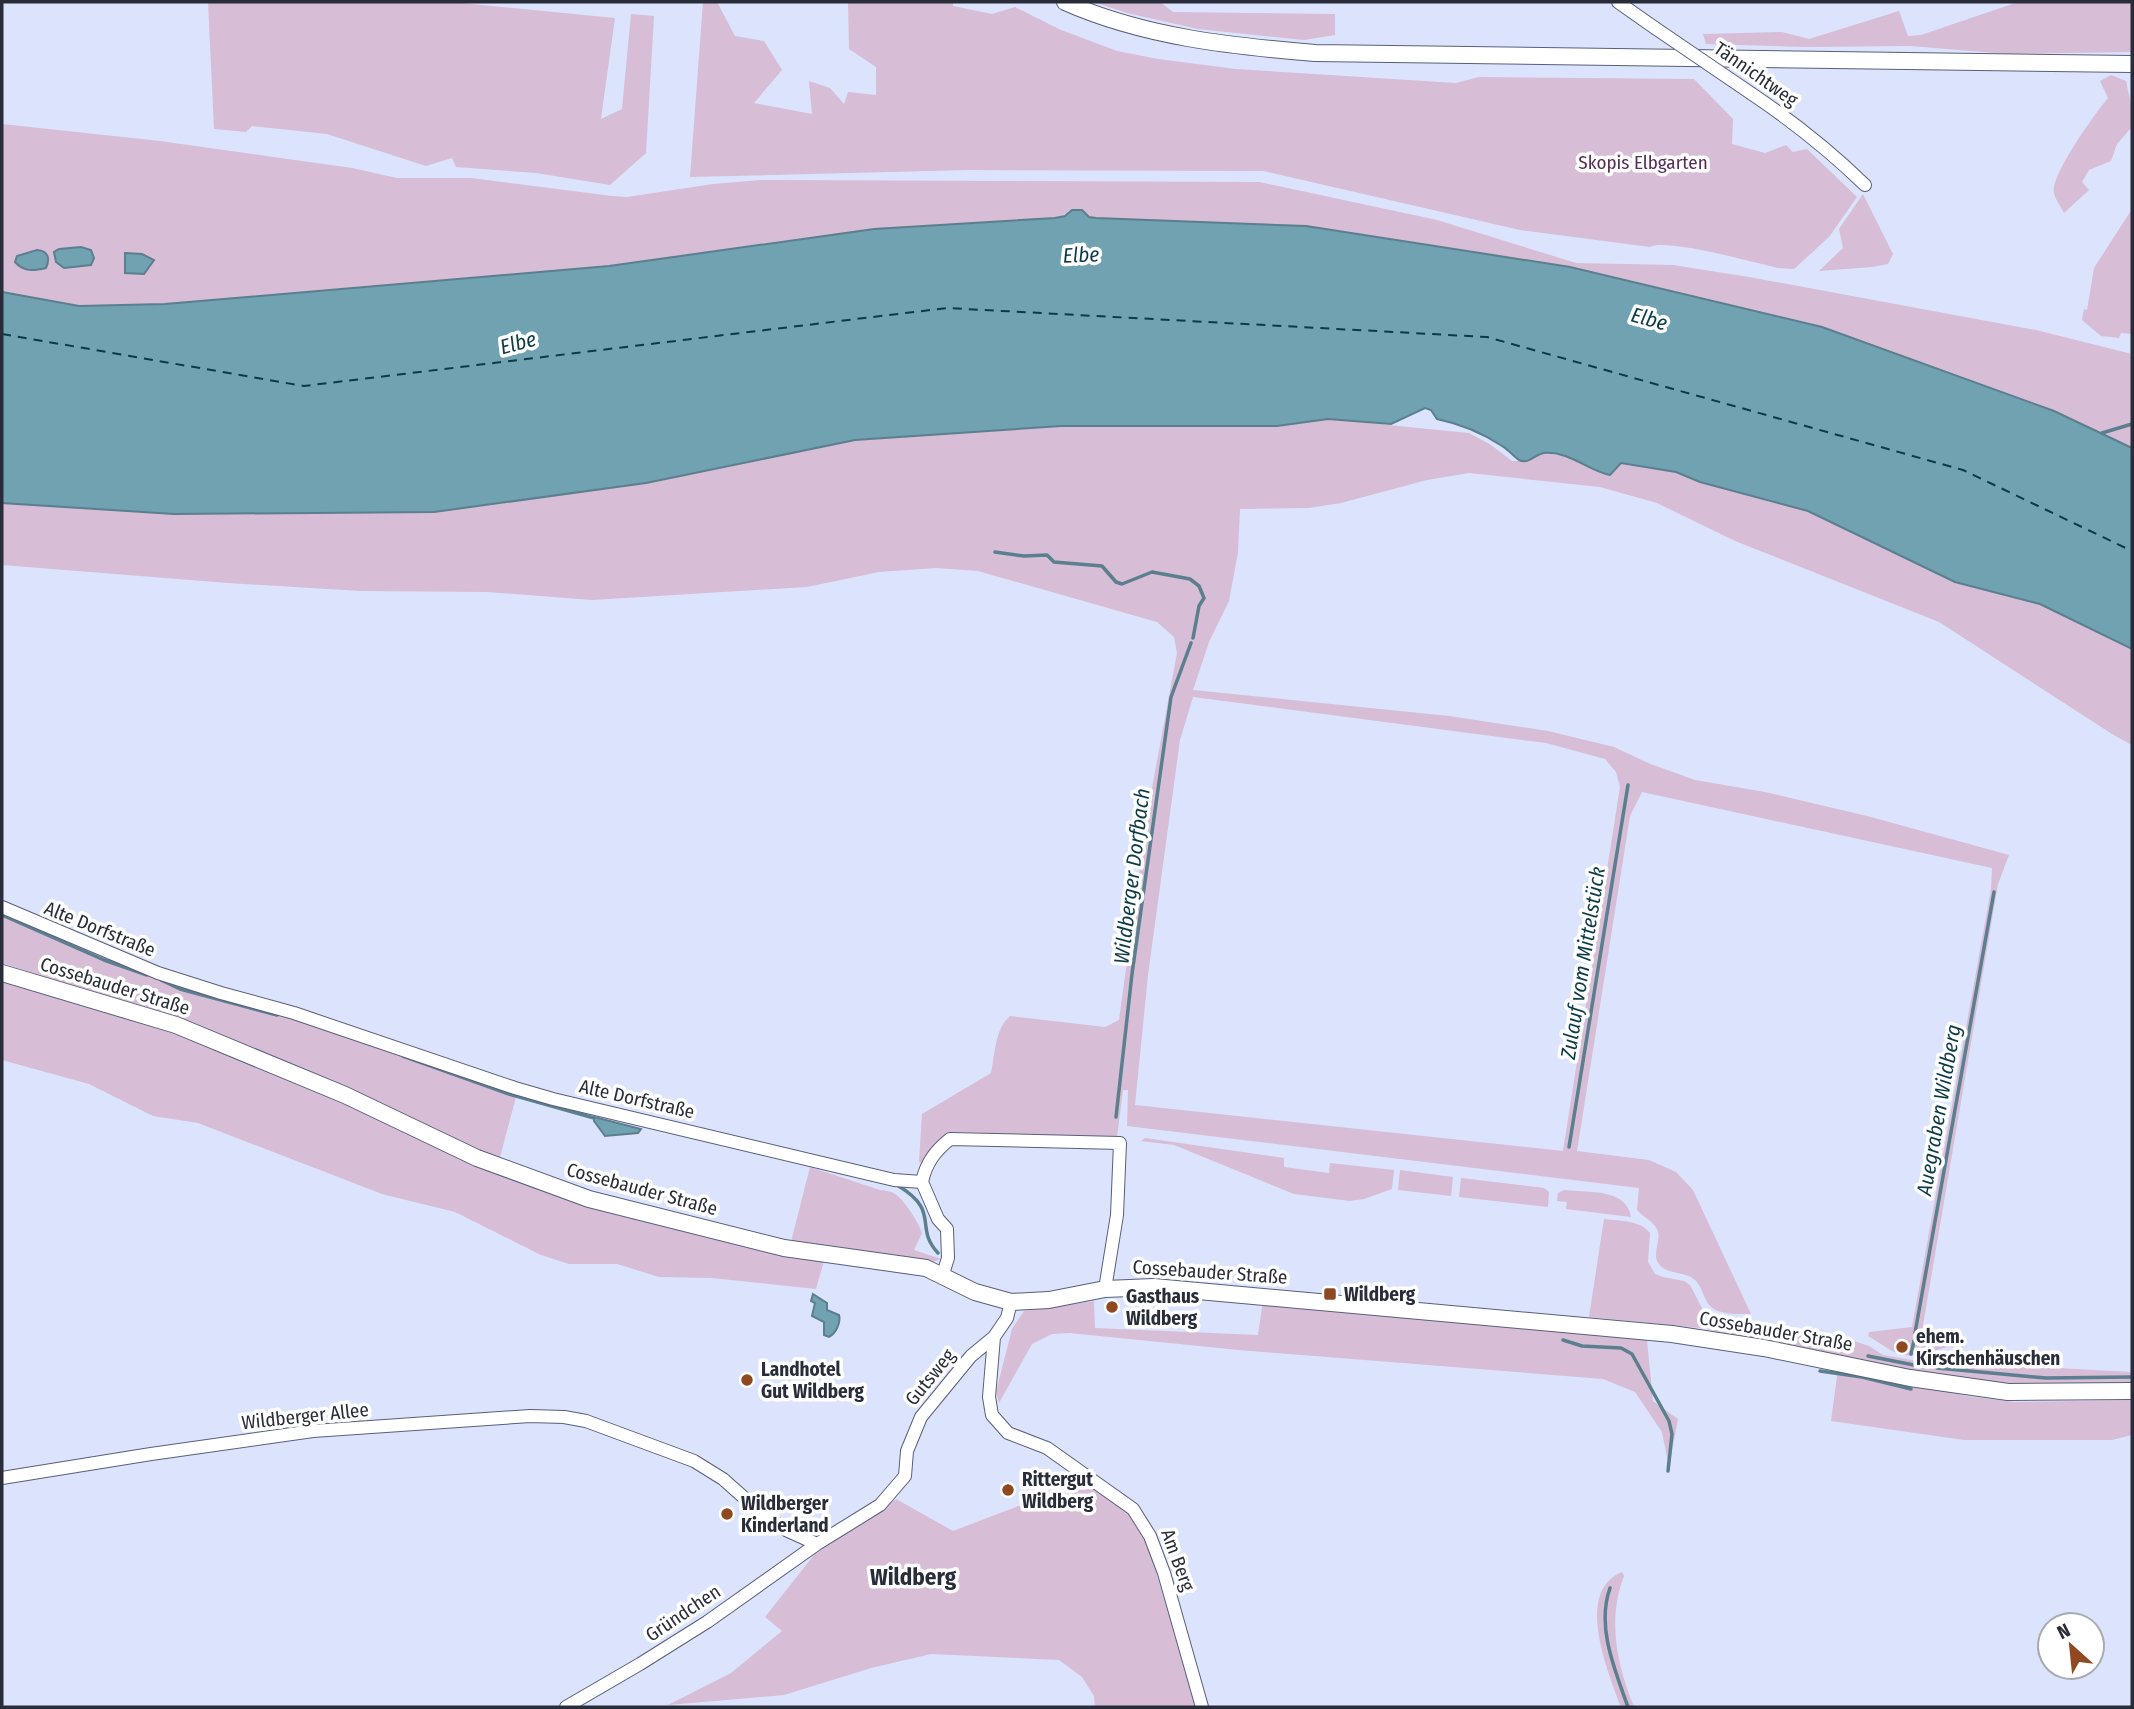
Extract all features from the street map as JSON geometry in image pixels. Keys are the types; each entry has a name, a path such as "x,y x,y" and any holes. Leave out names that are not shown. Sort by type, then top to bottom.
{"main road":[{"path":"1065,2 1123,23 1175,37 1243,47 1315,53 2132,64"},
{"name":"Cossebauder Straße","path":"2,973 176,1026 345,1095 477,1158 589,1199 784,1248 910,1264 943,1274 975,1292 1011,1302 1049,1300 1105,1289 1154,1287 1672,1334 1764,1348 1910,1378 1997,1391 2132,1391"}],"street":[{"name":"Tännichtweg","path":"1618,2 1788,119 1865,185"},
{"name":"Alte Dorfstraße","path":"2,907 159,973 307,1017 540,1095 894,1180 922,1182"},
{"path":"943,1274 948,1258 947,1229 938,1219 922,1182 936,1150 950,1139 1120,1143 1117,1215 1105,1289"},
{"name":"Gutsweg","path":"817,1544 880,1506 905,1476 907,1451 921,1417 971,1356 994,1337 1007,1318 1011,1302"},
{"name":"Am Berg","path":"994,1337 989,1397 996,1423 1008,1433 1047,1448 1133,1509 1150,1536 1164,1573 1202,1707"},
{"name":"Wildberger Allee","path":"2,1478 313,1431 564,1416 613,1430 694,1461 711,1471 786,1531 817,1544"},
{"name":"Gründchen","path":"566,1707 707,1622 817,1544"}],"green space":[{"path":"208,2 451,2 615,18 601,119 622,109 631,14 654,16 646,153 610,185 536,173 456,167 452,158 426,166 327,134 252,126 246,132 214,129"},
{"name":"Skopis Elbgarten","path":"703,2 717,2 735,36 764,41 782,70 754,103 812,114 809,81 830,88 844,104 848,92 876,95 876,67 849,49 848,2 953,2 953,6 992,14 1015,7 1061,30 1117,51 1236,69 1456,83 1479,77 1694,79 1733,119 1732,144 1765,153 1786,145 1793,152 1807,149 1857,197 1829,237 1794,269 1674,246 1650,247 1520,230 1263,171 969,170 690,177"},
{"path":"1094,2 1160,2 1173,12 1335,14 1335,35 1304,40 1198,29 1127,13"},
{"path":"2018,2 2132,2 2132,52 2007,54 1911,46 1706,44 1703,34 1782,32 1809,39 1899,11 1908,36 1921,35"},
{"path":"2111,75 2126,81 2132,109 2131,128 2117,144 2111,161 2089,170 2082,182 2089,190 2064,213 2054,193 2059,173 2075,144 2108,98 2100,81"},
{"path":"2,124 160,141 352,168 397,178 471,178 627,197 761,180 1259,182 1437,220 1576,263 1673,265 1749,277 2036,330 2132,354 2132,448 2054,411 1822,327 1570,267 1306,226 1096,218 1085,213 1069,213 1055,218 874,229 609,266 165,304 79,306 2,292"},
{"path":"1863,194 1893,254 1888,264 1819,271 1843,248 1839,229"},
{"path":"2132,209 2132,334 2121,333 2119,338 2101,336 2082,320 2084,309 2087,310 2094,268"},
{"path":"1328,419 1469,433 1512,461 1528,461 1542,453 1572,457 1598,472 1621,463 1676,472 1700,482 1808,511 1955,582 2040,604 2132,649 2132,745 1939,622 1735,541 1657,503 1600,487 1469,473 1427,480 1341,503 1309,508 1240,509 1238,552 1229,601 1209,642 1193,690 1449,716 1548,731 1614,747 1695,780 1765,792 1871,817 2009,855 1998,884 1921,1337 1964,1345 1963,1348 1947,1347 1917,1356 1903,1355 1868,1336 1869,1332 1912,1327 1991,889 1992,868 1642,792 1630,816 1577,1151 1649,1160 1676,1172 1693,1190 1751,1314 1726,1313 1709,1305 1699,1285 1692,1278 1660,1266 1656,1257 1659,1236 1657,1229 1637,1210 1639,1188 1127,1126 1128,1090 1123,1090 1117,1137 951,1132 935,1146 924,1163 919,1162 922,1114 991,1073 998,1035 1010,1016 1105,1027 1119,1020 1147,815 1177,653 1174,637 1157,622 978,571 936,568 879,572 807,587 592,600 487,592 360,591 2,565 2,503 174,514 434,512 646,483 855,440 1061,426 1277,426","holes":["1193,697 1546,743 1605,759 1616,772 1620,787 1563,1151 1135,1105 1148,975 1180,740"]},
{"path":"2,913 158,980 298,1017 517,1093 499,1161 178,1020 2,963"},
{"path":"2,980 176,1031 580,1202 724,1241 824,1261 816,1289 712,1278 659,1277 617,1264 569,1264 541,1255 455,1212 382,1194 198,1123 153,1116 89,1084 2,1060"},
{"path":"1145,1138 1284,1158 1284,1167 1329,1173 1330,1163 1394,1170 1392,1189 1350,1201 1294,1194 1174,1145 1141,1141"},
{"path":"810,1167 895,1194 910,1210 922,1233 914,1250 941,1259 930,1263 909,1257 791,1242"},
{"path":"1400,1170 1453,1177 1451,1196 1398,1190"},
{"path":"1461,1178 1544,1188 1549,1192 1548,1207 1459,1197"},
{"path":"1564,1190 1595,1192 1614,1197 1628,1208 1631,1217 1566,1209 1567,1202 1557,1201 1558,1193"},
{"path":"1604,1219 1629,1222 1646,1229 1650,1233 1648,1262 1655,1274 1690,1285 1703,1310 1716,1318 1851,1340 1869,1346 1883,1355 1947,1366 1967,1355 2039,1367 2132,1372 2132,1384 2008,1385 1911,1371 1700,1328 1589,1317"},
{"path":"1094,1301 1095,1328 1258,1335 1263,1301 1647,1340 1653,1401 1678,1419 1669,1467 1662,1432 1635,1392 1603,1379 1239,1350 1070,1333 1052,1334 1032,1344 999,1403 996,1392 1012,1329 1024,1311"},
{"path":"1838,1369 1967,1396 2014,1402 2132,1400 2132,1435 2112,1440 1964,1440 1831,1421"},
{"path":"1082,1477 1128,1510 1147,1543 1198,1707 1095,1707 1094,1696 1082,1677 1059,1660 931,1654 871,1668 784,1695 668,1705 731,1673 782,1631 765,1617 814,1555 896,1499 953,1531 1024,1504 1038,1492 1058,1506"},
{"path":"1622,1572 1624,1576 1616,1609 1616,1642 1634,1707 1620,1705 1598,1633 1600,1596 1608,1582"}],"water":[{"name":"Elbe","path":"1072,210 1082,210 1089,217 1096,218 1306,226 1570,267 1822,327 2054,411 2132,448 2132,649 2040,604 1955,582 1808,511 1700,482 1676,472 1621,463 1610,475 1553,453 1544,453 1523,461 1486,437 1463,426 1437,419 1431,410 1425,408 1391,424 1328,419 1277,426 1061,426 855,440 646,483 434,512 174,514 2,503 2,292 79,306 165,304 609,266 874,229 1055,218 1065,216"},
{"path":"81,247 91,250 94,258 91,265 64,268 56,262 54,252 59,249"},
{"path":"37,250 48,256 46,268 29,270 15,262 17,256"},
{"path":"125,253 142,254 154,260 144,274 125,273"},
{"path":"594,1117 641,1129 638,1133 605,1136"},
{"path":"813,1294 827,1303 827,1310 839,1315 837,1328 829,1337 824,1335 824,1322 812,1316 815,1303 811,1301"}],"waterway":[{"path":"2102,433 2132,424"},
{"name":"Wildberger Dorfbach","path":"995,552 1024,556 1047,555 1054,562 1102,566 1116,582 1122,584 1152,572 1190,579 1199,586 1204,598 1199,606 1193,638"},
{"name":"Wildberger Dorfbach","path":"1116,1117 1132,974 1171,697 1191,643"},
{"name":"Zulauf vom Mittelstück","path":"1569,1147 1628,785"},
{"name":"Auegraben Wildberg","path":"1915,1333 1994,892"},
{"path":"2,915 104,960 147,975"},
{"path":"161,980 180,989 277,1015"},
{"path":"403,1056 509,1094 594,1118"},
{"path":"897,1185 919,1203 927,1235 938,1253"},
{"name":"Zulauf vom Mittelstück","path":"1563,1340 1582,1346 1621,1348 1632,1354 1669,1421 1672,1434 1668,1471"},
{"name":"Auegraben Wildberg","path":"1911,1354 1914,1341"},
{"path":"1868,1356 1924,1367"},
{"name":"Auegraben Wildberg","path":"1937,1368 2046,1378 2132,1377"},
{"path":"1820,1371 1862,1377 1911,1389"},
{"name":"Zulauf vom Mittelstück","path":"1610,1588 1606,1603 1606,1633 1628,1707"}],"ferry route":[{"path":"2,334 304,386 947,308 1487,337 1963,470 2132,551"}],"place":[{"name":"Wildberg","path":"1330,1294"},
{"name":"Gasthaus Wildberg","path":"1112,1307"},
{"name":"ehem. Kirschenhäuschen","path":"1902,1347"},
{"name":"Landhotel Gut Wildberg","path":"747,1380"},
{"name":"Rittergut Wildberg","path":"1008,1490"},
{"name":"Wildberger Kinderland","path":"727,1514"}],"district":[{"name":"Wildberg","path":"913,1577"}]}
